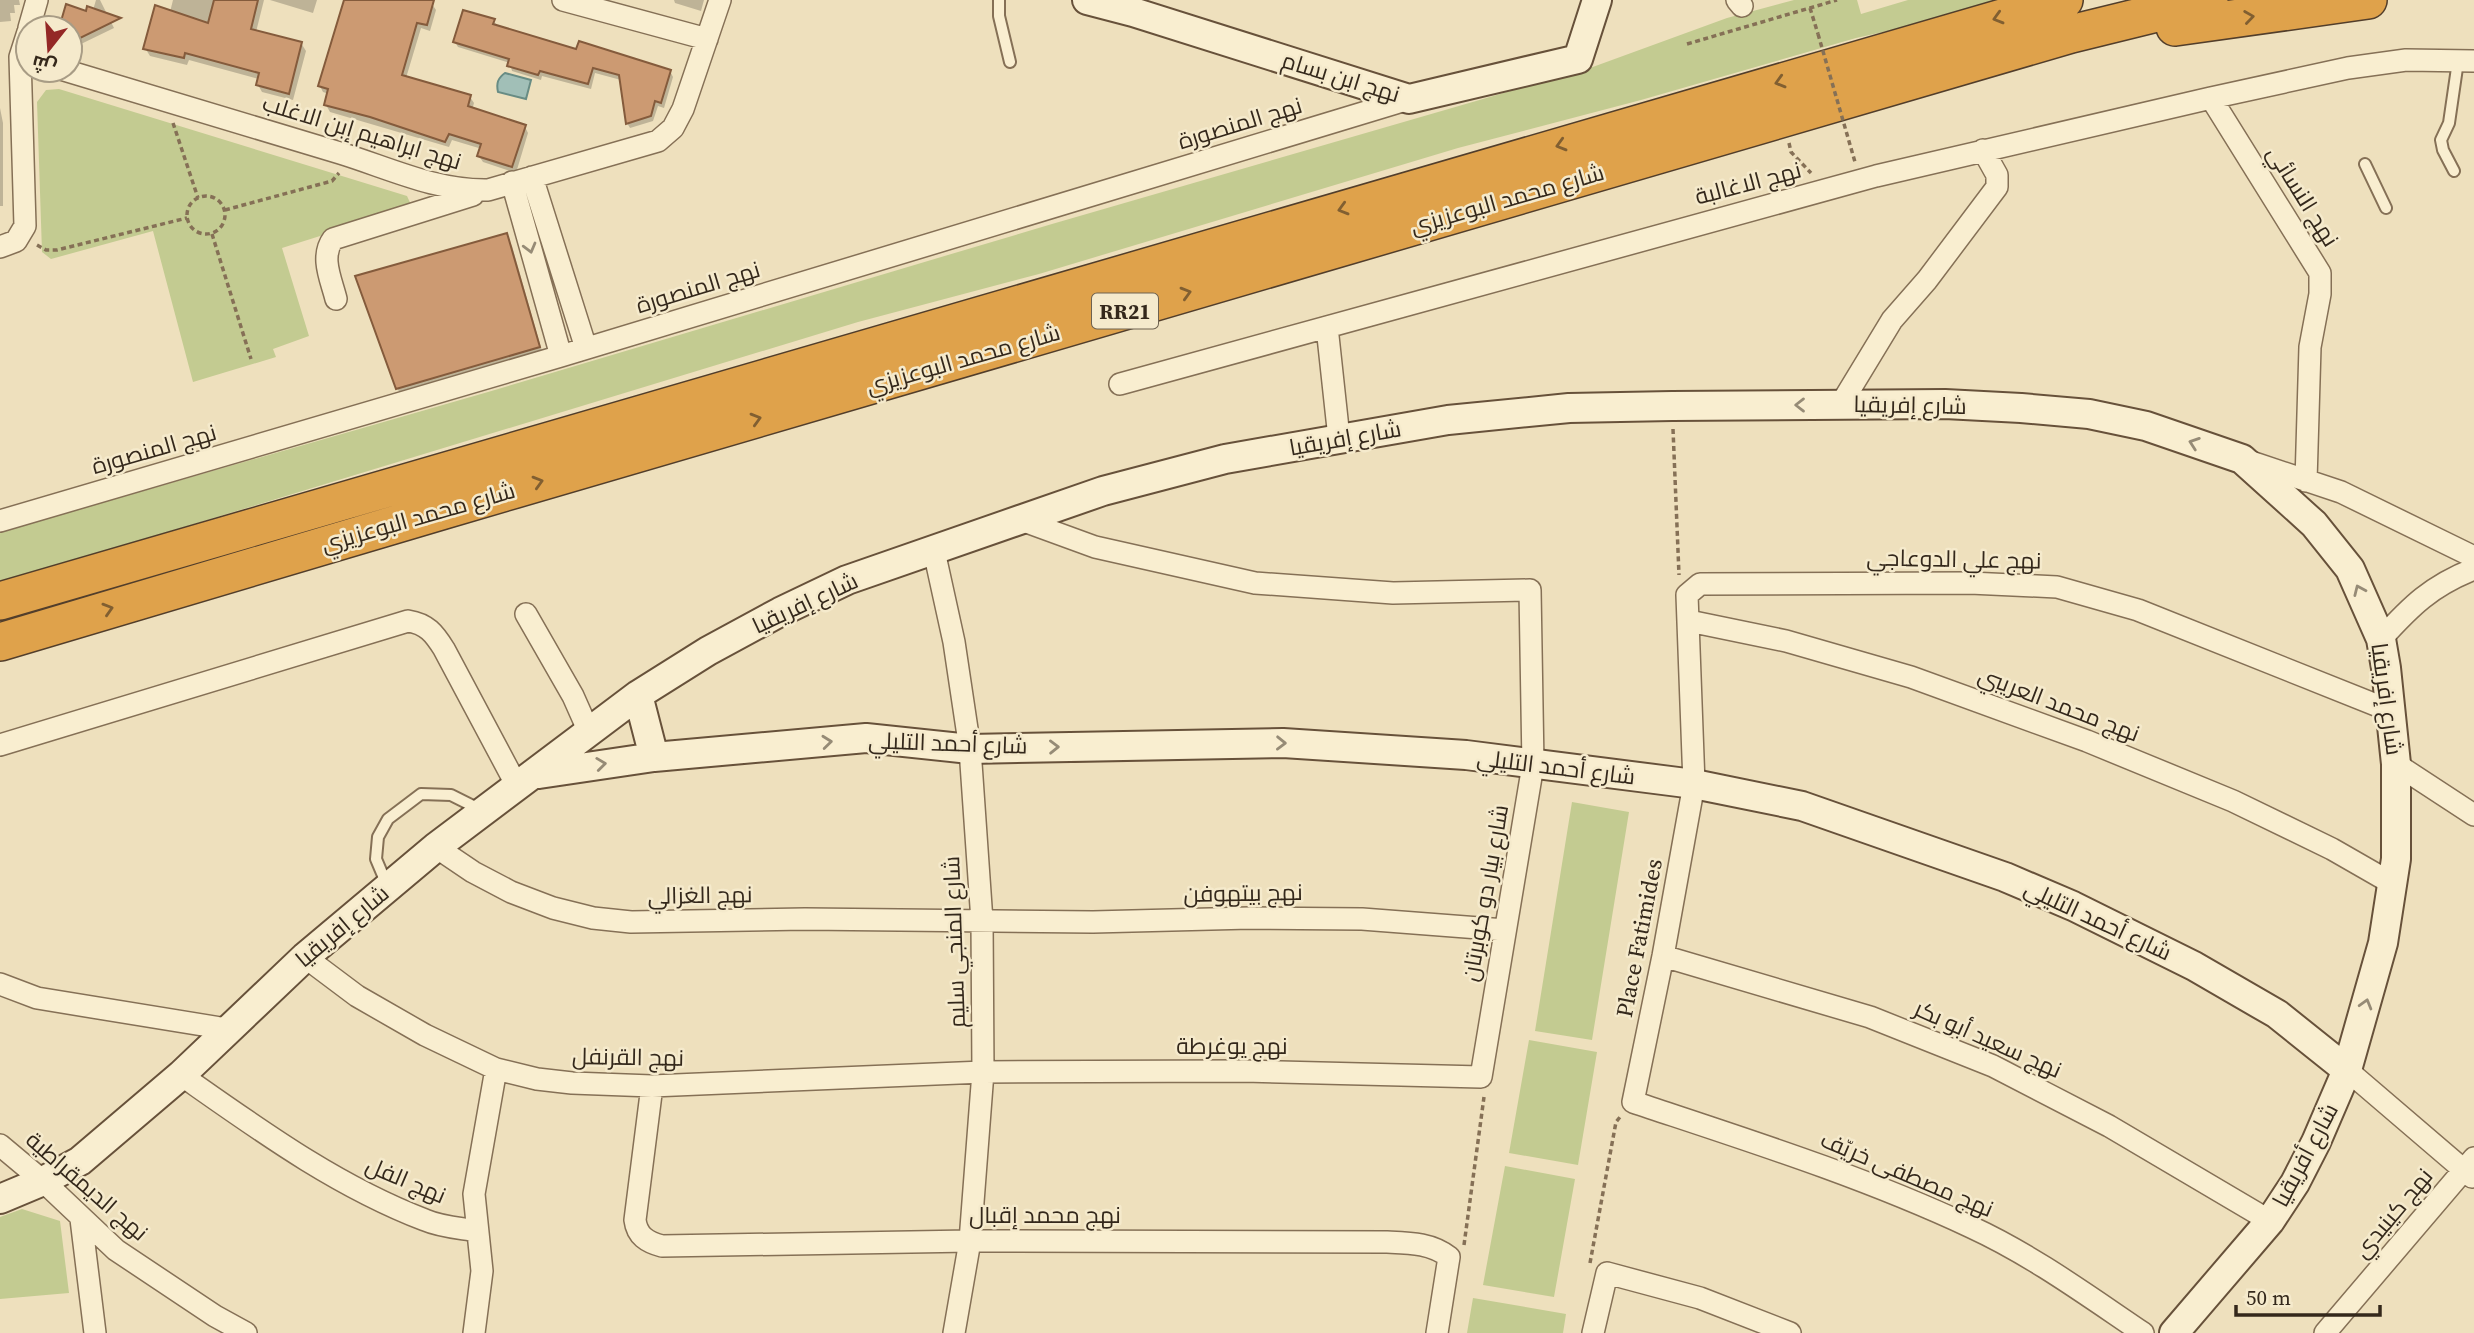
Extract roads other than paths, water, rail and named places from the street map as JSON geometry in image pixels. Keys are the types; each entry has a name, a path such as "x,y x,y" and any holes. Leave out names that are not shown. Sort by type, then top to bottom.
{"highway":[{"name":"شارع محمد البوعزيزي","path":"0,642 2060,37 2209,0"},
{"path":"2060,37 2105,38 2368,0"},
{"name":"شارع محمد البوعزيزي","path":"0,601 2056,1"}],"street":[{"path":"563,0 707,38"},
{"name":"نهج ابراهيم إبن الاغلب","path":"84,76 446,188 464,191 488,190 658,141 673,128 684,109 720,0"},
{"name":"نهج ابن بسام","path":"1087,0 1144,15 1409,99 1577,59 1597,0"},
{"path":"2211,98 2348,68 2406,60 2466,61"},
{"path":"0,247 20,237 25,220 18,84"},
{"name":"نهج الاغالبة","path":"1120,384 1824,190 1983,150 2211,98"},
{"name":"نهج النسائي","path":"2211,98 2320,273 2320,295 2310,347 2306,481"},
{"name":"نهج المنصورة","path":"0,522 561,356 1409,99"},
{"path":"1841,404 1892,320 1927,280 1997,187 1997,175 1983,150"},
{"path":"522,179 586,348"},
{"path":"522,179 561,356"},
{"path":"336,299 326,255 327,247 333,239 488,190"},
{"path":"1327,327 1339,438"},
{"name":"شارع إفريقيا","path":"0,1199 43,1181 80,1161 181,1075 304,957 436,847 638,695 708,651 791,607 847,580 1103,491 1153,478 1225,460 1339,438 1448,420 1569,408 1945,404 2090,414 2146,426 2242,459 2314,524 2350,569 2381,639 2396,764 2398,830 2393,884 2383,943 2347,1070"},
{"path":"2242,459 2341,492 2474,557"},
{"name":"شارع بيار دو كوبرتان","path":"1021,520 1095,547 1255,583 1393,593 1530,590 1533,765 1481,1077"},
{"name":"شارع المنجي سليم","path":"934,551 954,642 970,749 982,921 983,1072 970,1241 954,1333"},
{"path":"2381,639 2414,603 2455,577 2474,569"},
{"name":"نهج علي الدوعاجي","path":"1689,621 1687,596 1700,584 1970,583 2057,587 2138,610 2391,711"},
{"path":"526,614 573,696 589,732"},
{"path":"0,745 408,621 422,623 433,631 525,780"},
{"path":"1689,621 1694,784"},
{"name":"نهج محمد العريبي","path":"1689,621 1786,641 1911,677 2087,741 2233,801 2332,849 2393,884"},
{"path":"638,695 654,757"},
{"name":"شارع أحمد التليلي","path":"525,780 654,757 866,738 970,749 1283,743 1466,755 1694,784 1802,806 2005,877 2073,906 2194,966 2277,1014 2471,1169"},
{"path":"2396,764 2474,816"},
{"name":"Place Fatimides","path":"1633,1102 1694,784"},
{"name":"نهج الغزالي","path":"436,847 473,872 511,892 553,908 593,918 631,922 805,919 982,921"},
{"name":"نهج بيتهوفن","path":"982,921 1362,919 1505,930"},
{"name":"نهج سعيد أبو بكر","path":"1663,956 1870,1017 1993,1066 2109,1126 2270,1221"},
{"name":"نهج القرنفل","path":"304,957 369,1003 425,1035 496,1069 537,1079 652,1086 983,1072"},
{"path":"0,984 37,998 227,1029"},
{"name":"نهج الفل","path":"181,1075 278,1143 351,1185 426,1221 477,1231 474,1194 496,1069"},
{"name":"شارع أفريقيا","path":"2175,1333 2270,1221 2295,1183 2347,1070"},
{"name":"نهج يوغرطة","path":"983,1072 1244,1071 1481,1077"},
{"name":"نهج محمد إقبال","path":"652,1086 635,1220 641,1236 650,1243 970,1241 1421,1244 1439,1250 1449,1257 1437,1333"},
{"name":"نهج مصطفى خريّف","path":"1633,1102 1812,1162 1973,1228 2040,1266 2143,1333"},
{"name":"نهج الديمقراطية","path":"0,1145 43,1181 116,1250 215,1316 246,1333"},
{"name":"نهج كينيدي","path":"2325,1333 2471,1169"},
{"path":"81,1219 95,1333"},
{"path":"474,1333 482,1270 477,1231"},
{"path":"1593,1333 1608,1273 1700,1298 1790,1333"}],"lane":[{"path":"999,0 999,16 1010,62"},
{"path":"2454,171 2441,140 2449,122 2466,61"},
{"path":"2365,164 2386,208"},
{"path":"388,887 376,859 378,837 388,819 421,794 451,795 484,811"}],"water":[{"path":"505,73 531,80 526,99 498,92 498,81"}]}
